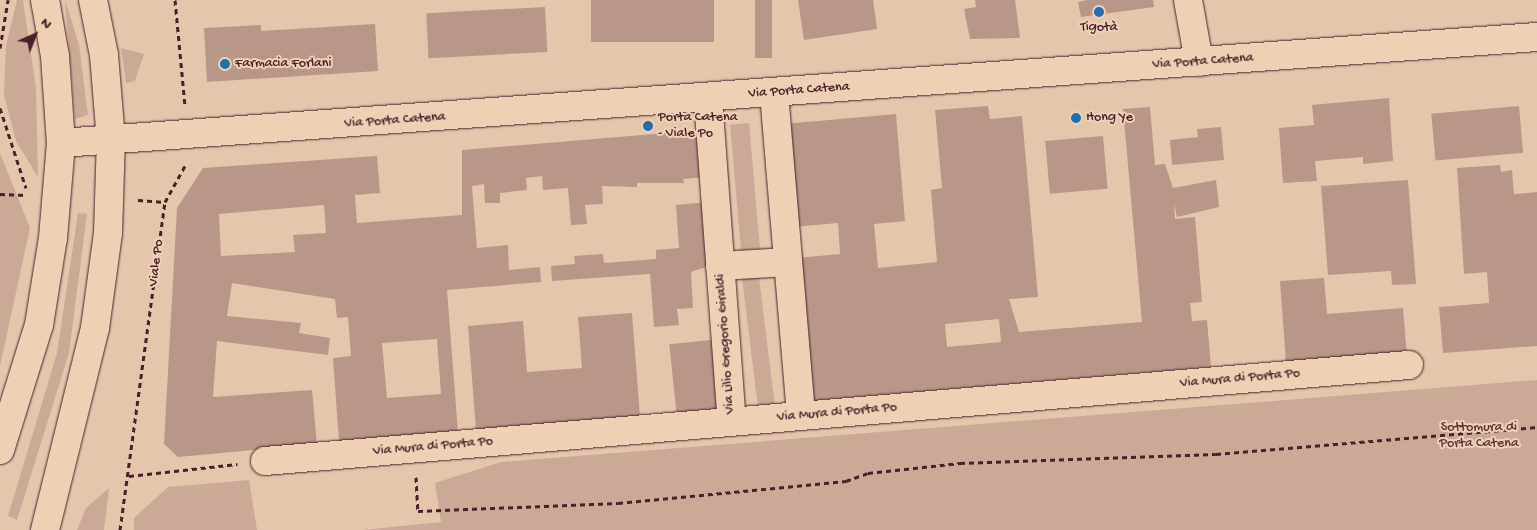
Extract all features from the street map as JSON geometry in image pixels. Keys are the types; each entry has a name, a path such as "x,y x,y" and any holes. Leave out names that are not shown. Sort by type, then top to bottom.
{"street":[{"path":"0,450 39,325 52,247 61,143 55,56 45,0"},
{"path":"46,530 55,499 97,311 108,233 111,140 104,55 93,0"},
{"path":"1188,0 1199,62"},
{"name":"Via Porta Catena","path":"61,143 187,136 1537,37"},
{"path":"774,93 801,416"},
{"name":"Via Lilio Gregorio Giraldi","path":"708,98 732,421"},
{"name":"Via Lilio Gregorio Giraldi","path":"720,266 788,262"},
{"name":"Via Mura di Porta Po","path":"265,461 1409,365"},
{"path":"55,499 61,530"}],"path":[{"path":"0,48 8,0"},
{"name":"Viale Po","path":"120,530 129,476 165,202 188,161 176,0"},
{"path":"0,108 29,195"},
{"path":"413,448 418,511 618,504 846,481 868,473 960,463 1216,454 1537,427"},
{"path":"129,476 265,461"}],"green space":[{"path":"17,0 23,0 36,88 38,177 16,141 4,95 6,46"},
{"path":"65,0 79,45 88,115 75,119"},
{"path":"121,48 144,54 135,81 126,83"},
{"path":"749,123 760,249 741,250 730,125"},
{"path":"0,153 30,228 0,366"},
{"path":"78,213 87,214 69,353 17,520 8,516 57,353"},
{"path":"759,277 775,409 758,411 742,279"},
{"name":"Sottomura di Porta Catena","path":"1537,380 1537,530 363,530 441,522 435,483 501,462"},
{"path":"249,480 257,530 134,530 134,518 168,487"},
{"path":"109,488 104,530 77,530 86,508"}],"building":[{"path":"591,0 714,0 714,42 591,42"},
{"path":"755,0 772,0 772,58 755,58"},
{"path":"798,0 873,0 877,29 804,40"},
{"path":"975,0 1015,0 1020,38 970,39 964,9 976,7"},
{"name":"Tigotà","path":"1087,0 1153,0 1154,7 1081,17 1078,2"},
{"path":"545,7 547,52 429,58 426,13"},
{"path":"375,24 378,71 207,82 204,28 261,25 261,31"},
{"path":"1389,98 1393,161 1363,164 1363,157 1315,161 1317,181 1283,183 1279,128 1314,125 1312,105"},
{"path":"988,106 990,119 1022,116 1038,297 1009,299 1019,332 1142,322 1123,109 1150,107 1155,165 1165,164 1173,188 1216,180 1219,207 1177,217 1174,203 1175,219 1195,217 1202,302 1190,303 1192,321 1207,320 1211,367 809,401 796,258 840,254 838,223 793,227 784,124 896,114 905,221 874,224 878,268 937,262 931,190 942,188 935,110","holes":["999,319 1001,342 947,347 945,324"]},
{"path":"1519,106 1523,153 1435,160 1431,114"},
{"path":"1221,127 1224,160 1172,165 1170,140 1198,137 1197,129"},
{"path":"702,130 706,177 683,179 684,183 637,183 637,187 602,186 603,204 585,205 587,224 571,225 568,188 543,190 542,176 526,178 527,190 500,193 500,203 485,203 484,184 472,186 477,248 508,245 509,270 540,267 541,282 447,290 458,432 339,442 333,358 351,356 348,317 337,318 335,299 232,283 227,316 301,323 299,333 330,338 328,355 217,341 213,397 312,390 317,444 178,457 164,444 177,208 203,168 377,156 380,193 355,195 357,223 462,215 462,150","holes":["324,205 326,233 293,235 295,252 221,256 219,214","437,339 441,394 387,398 382,343"]},
{"path":"1103,136 1108,189 1050,194 1045,141"},
{"path":"1500,165 1501,172 1512,170 1514,194 1537,192 1537,346 1443,353 1439,307 1489,303 1487,272 1464,274 1457,168"},
{"path":"1408,180 1416,284 1392,285 1391,271 1328,275 1321,186"},
{"path":"708,202 714,264 691,272 693,308 677,309 679,325 654,327 650,274 552,281 551,266 575,264 574,256 603,254 604,263 656,259 656,250 679,248 676,205"},
{"path":"1324,278 1327,314 1403,308 1407,356 1286,363 1280,281"},
{"path":"632,313 640,417 476,431 468,326 523,321 527,372 582,368 578,317"},
{"path":"720,339 727,409 677,414 669,344"}],"place":[{"name":"Tigotà","path":"1099,12"},
{"name":"Farmacia Forlani","path":"225,64"},
{"name":"Hong Ye","path":"1076,118"},
{"name":"Porta Catena - Viale Po","path":"648,126"}]}
